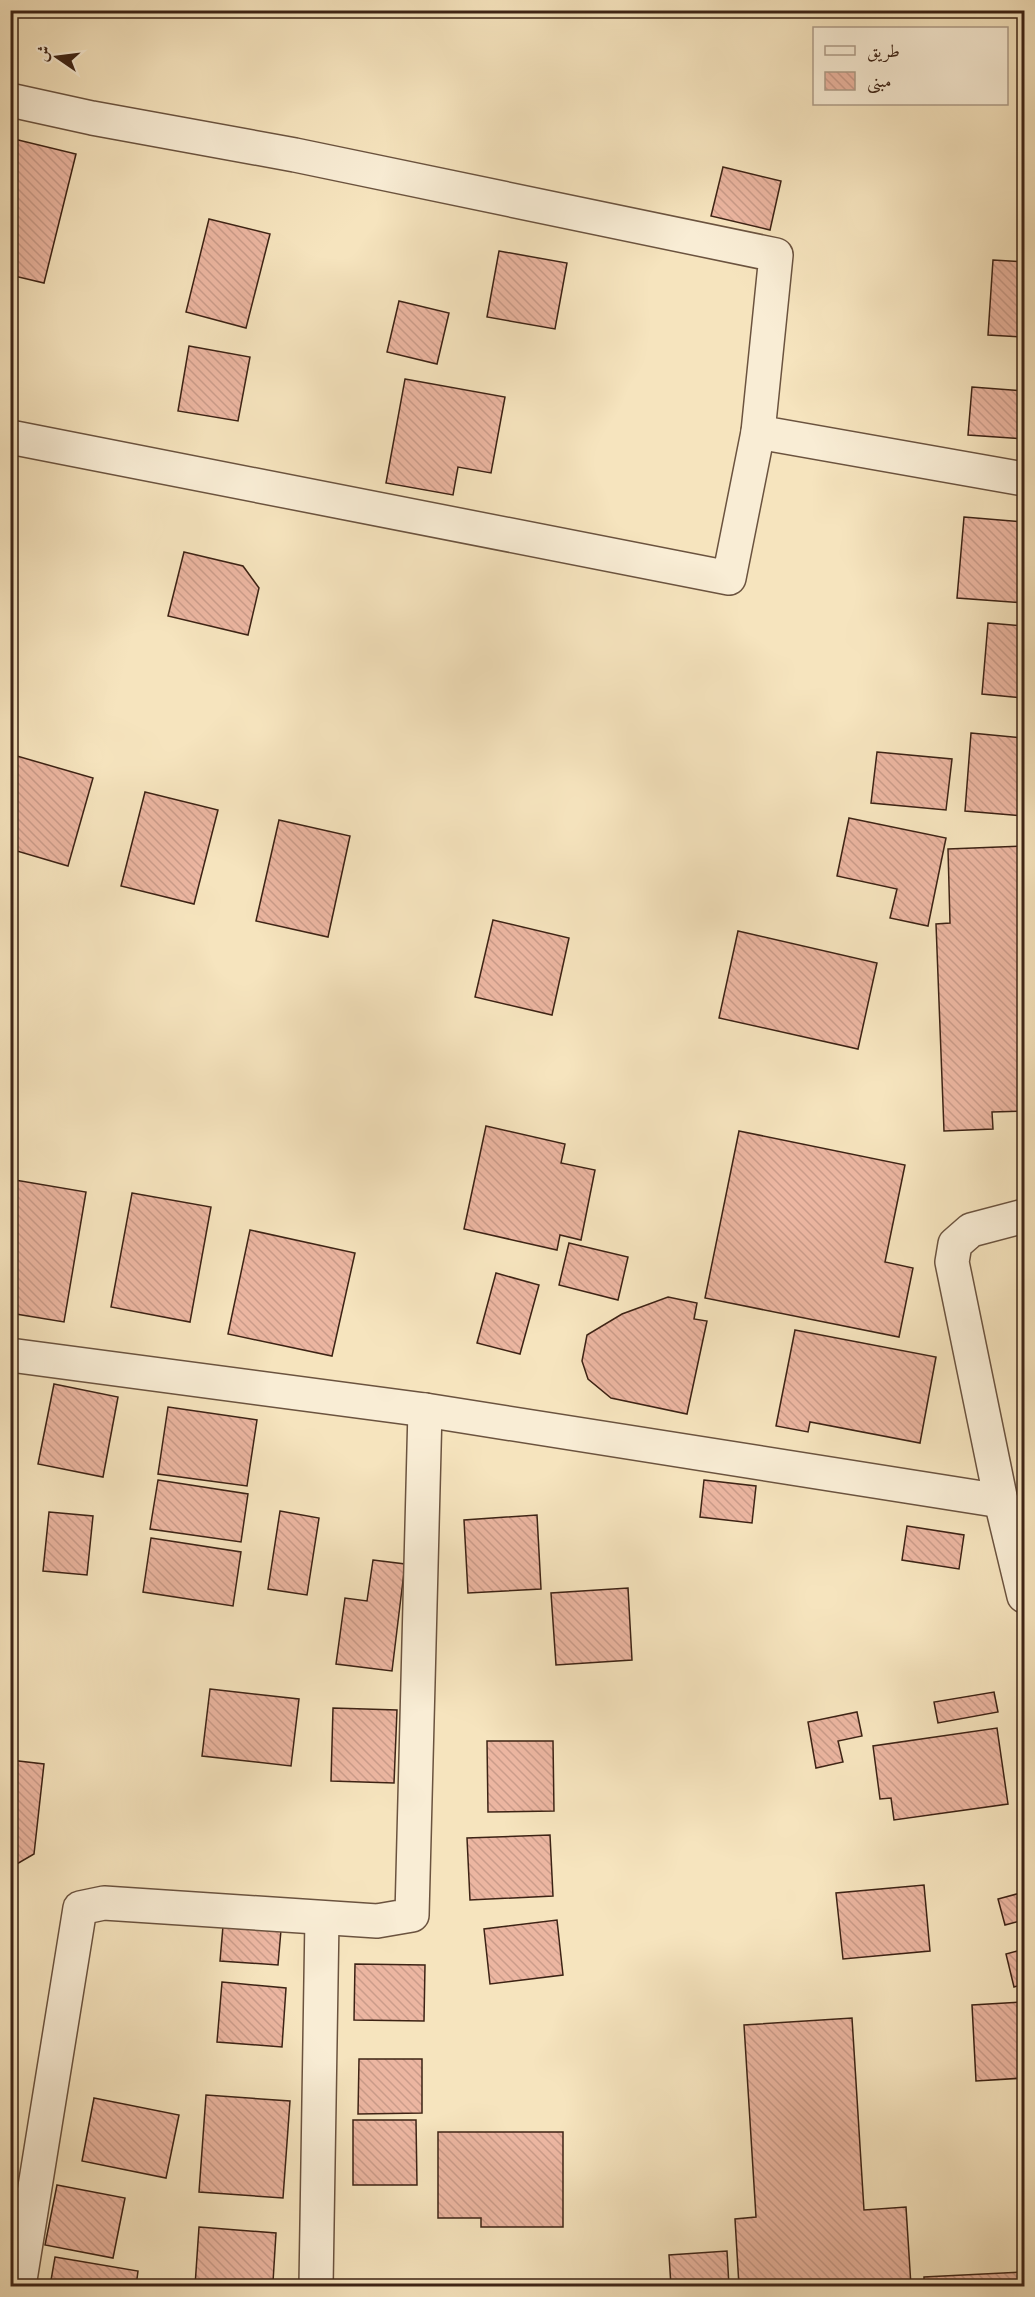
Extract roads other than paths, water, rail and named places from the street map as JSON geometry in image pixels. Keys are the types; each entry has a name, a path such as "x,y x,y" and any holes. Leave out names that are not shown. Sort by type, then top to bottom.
{"street":[{"path":"10,100 93,118 295,155 776,255 758,432 729,578 10,437"},
{"path":"758,432 1024,479"},
{"path":"1024,1216 970,1230 955,1244 952,1262 1001,1501 1024,1596"},
{"path":"10,1355 425,1410 1001,1501"},
{"path":"19,2286 80,1908 104,1903 377,1921 412,1915 425,1410"},
{"path":"316,2286 322,1918"}]}
